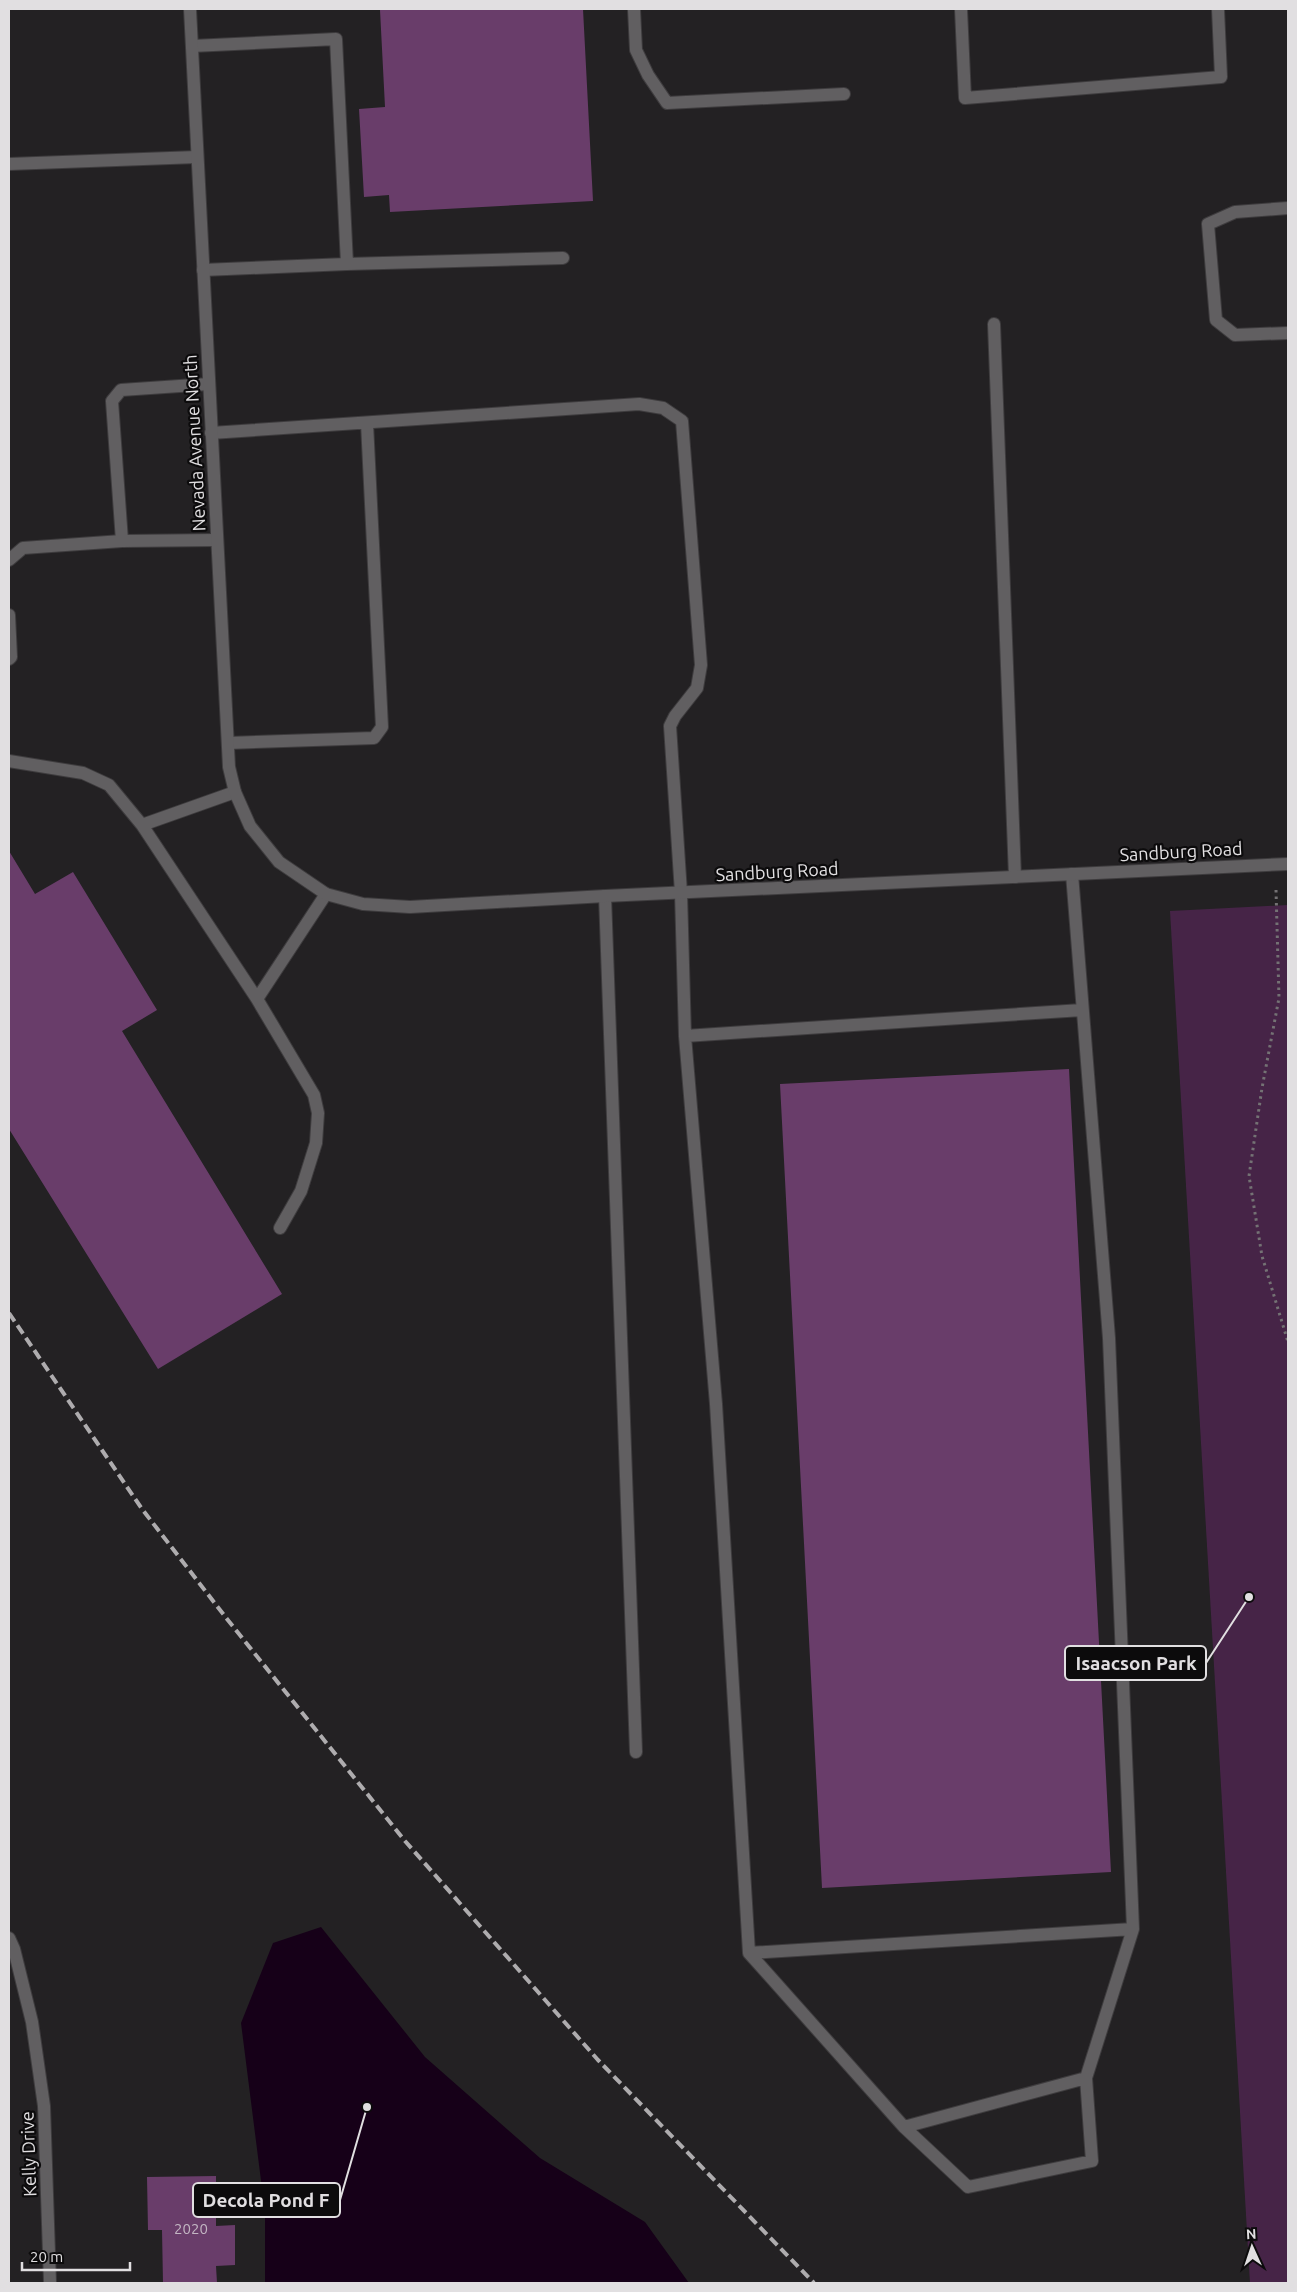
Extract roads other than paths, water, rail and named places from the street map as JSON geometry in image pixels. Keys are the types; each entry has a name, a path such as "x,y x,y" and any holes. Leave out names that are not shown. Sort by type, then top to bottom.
{"street":[{"name":"Nevada Avenue North","path":"190,9 229,767 235,792 250,826 279,862"},
{"path":"634,9 636,50 648,76 667,103 844,94"},
{"path":"961,9 965,98 1221,77 1218,9"},
{"path":"192,46 336,39 346,264"},
{"path":"9,164 197,156"},
{"path":"1288,208 1234,212 1208,224 1216,320 1235,335 1288,333"},
{"path":"203,270 563,258"},
{"path":"994,324 1015,877"},
{"path":"122,541 112,401 121,390 209,384"},
{"path":"211,433 639,404 664,408 682,421 701,665 697,688 675,716 670,726 681,893 685,1036 716,1404 749,1953 904,2127 968,2187 1092,2161 1086,2078 1133,1929 1108,1338 1072,874"},
{"path":"228,744 374,738 382,727 367,423"},
{"path":"9,560 23,548 122,541 216,540"},
{"path":"9,615 11,657 9,659"},
{"path":"9,761 83,773 109,785 142,824 257,998 314,1095 318,1113 316,1143 300,1191 280,1228"},
{"path":"142,824 235,792"},
{"name":"Sandburg Road","path":"279,862 326,894 363,904 410,907 1282,864"},
{"path":"257,998 326,894"},
{"path":"605,896 636,1752"},
{"path":"685,1036 1082,1010"},
{"path":"749,1953 1133,1929"},
{"name":"Kelly Drive","path":"9,1938 14,1949 32,2022 44,2106 50,2283"},
{"path":"904,2127 1086,2078"}],"railway":[{"path":"9,1313 142,1509 227,1619 405,1841 598,2060 814,2283"}],"place":[{"name":"Isaacson Park","path":"1249,1597"},
{"name":"Decola Pond F","path":"367,2107"}]}
